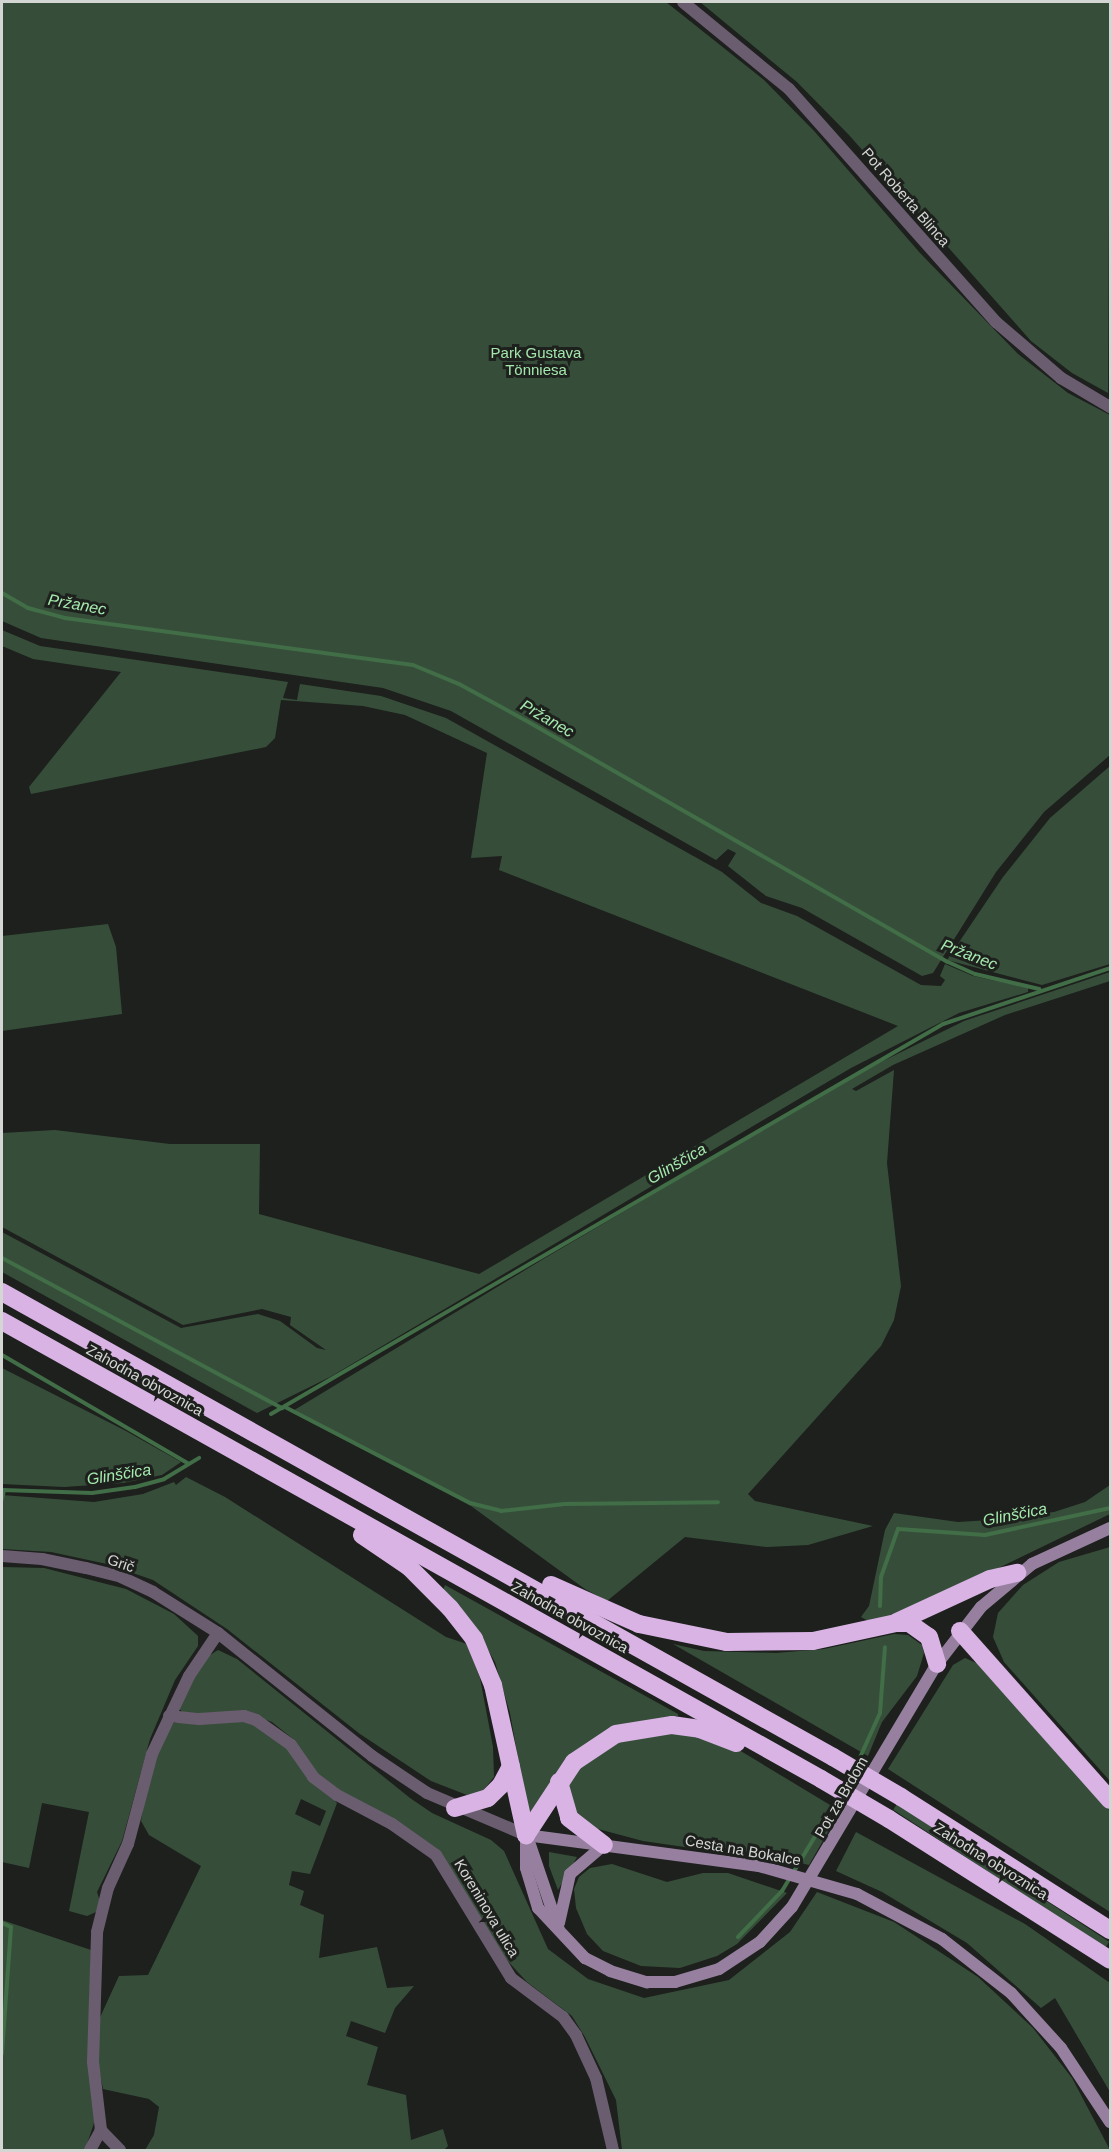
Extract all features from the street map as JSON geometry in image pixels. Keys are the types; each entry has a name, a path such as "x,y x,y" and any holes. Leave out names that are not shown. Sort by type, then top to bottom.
{"highway":[{"name":"Zahodna obvoznica","path":"2,1292 833,1757 901,1797 1110,1930"},
{"name":"Zahodna obvoznica","path":"2,1321 821,1779 889,1819 1110,1960"},
{"path":"325,1501 352,1530 409,1567 469,1631 493,1685 526,1834"},
{"path":"485,1562 521,1569 639,1624 708,1639 748,1643 803,1642 896,1623 909,1623 926,1633 935,1647 937,1664"},
{"path":"896,1623 990,1579 1017,1573"},
{"path":"960,1631 1110,1800"},
{"path":"526,1834 574,1762 597,1743 644,1726 681,1725 735,1743 761,1745"},
{"path":"455,1808 488,1798 501,1785 511,1766"},
{"path":"559,1782 569,1818 604,1845"}],"main road":[{"name":"Pot za Brdom","path":"560,1932 596,1964 647,1982 696,1978 741,1957 777,1925 804,1888 937,1664 960,1631 1017,1573 1110,1528"},
{"path":"526,1834 560,1932"},
{"name":"Cesta na Bokalce","path":"526,1834 759,1866 857,1894 942,1939 1011,1993 1061,2048 1110,2122"},
{"path":"560,1932 570,1874 604,1845"}],"street":[{"name":"Pot Roberta Blinca","path":"683,2 789,88 996,322 1061,378 1110,407"},
{"name":"Grič","path":"2,1556 42,1559 121,1577 153,1592 218,1633 372,1756 455,1808 526,1834"},
{"path":"90,2151 101,2130 92,2042 97,1932 105,1895 128,1844 148,1763 168,1716 201,1654 218,1633"},
{"name":"Koreninova ulica","path":"168,1716 199,1719 244,1716 256,1720 291,1744 314,1777 337,1795 392,1824 436,1855 511,1978 564,2017 576,2034 596,2078 613,2151"},
{"path":"101,2130 120,2151"}],"green space":[{"name":"Park Gustava Tönniesa","path":"2,2 666,2 764,80 815,132 920,253 1018,354 1068,393 1110,415 1110,755 1044,812 996,872 933,973 922,976 802,908 766,896 728,866 736,853 728,849 716,860 451,711 383,688 41,638 2,621"},
{"path":"700,2 1110,2 1108,393 1072,373 1031,341 849,135 797,82"},
{"path":"2,630 40,646 288,682 283,698 297,700 300,684 381,696 446,718 722,872 761,903 797,916 921,985 941,986 945,980 940,976 945,964 973,976 1028,988 1028,992 959,1013 851,1068 330,1377 257,1413 2,1272 2,1232 181,1328 258,1314 280,1321 317,1348 326,1350 290,1325 291,1317 262,1309 183,1325 2,1227 2,1133 55,1130 170,1144 260,1144 259,1214 479,1274 898,1026 499,870 502,856 471,858 487,753 405,715 363,706 281,700 275,738 266,747 31,794 29,787 121,672 33,659 2,646"},
{"path":"1110,766 1110,964 1042,985 947,960 1003,877 1050,818"},
{"path":"108,924 116,947 122,1014 2,1031 2,936"},
{"path":"1110,972 1110,981 1005,1015 893,1065 852,1089 856,1091 894,1070 887,1163 901,1286 894,1320 881,1346 748,1494 755,1501 873,1526 808,1545 767,1547 685,1537 607,1601 585,1589 471,1506 291,1412 545,1258 865,1070 964,1021"},
{"path":"2,1368 126,1431 181,1462 162,1475 123,1483 64,1487 2,1484"},
{"path":"186,1477 225,1497 446,1637 467,1644 480,1678 493,1747 494,1777 482,1792 467,1795 431,1781 360,1734 227,1629 153,1580 107,1564 51,1552 2,1549 2,1495 94,1502 143,1494 174,1482 176,1485"},
{"path":"1110,1485 1110,1514 916,1608 872,1623 861,1617 869,1606 885,1530 894,1513 958,1522 1054,1512 1085,1502"},
{"path":"1110,1547 1110,1781 1004,1662 993,1637 998,1613 1023,1585 1059,1562"},
{"path":"2,1567 44,1568 126,1589 174,1614 198,1636 198,1646 175,1680 150,1739 122,1841 97,1892 100,1901 96,1912 87,1916 69,1911 89,1812 42,1803 29,1868 2,1862"},
{"path":"445,1585 678,1716 628,1724 528,1814 510,1713 495,1662 475,1627 443,1590"},
{"path":"894,1634 908,1635 922,1645 924,1653 917,1676 882,1722 868,1756 673,1644 704,1651 776,1653 824,1649"},
{"path":"218,1650 237,1659 410,1798 432,1813 491,1840 504,1851 548,1949 588,1979 644,1998 729,1980 790,1932 817,1892 894,1922 978,1977 1033,2028 1072,2078 1110,2150 622,2150 616,2100 585,2037 572,2016 527,1982 506,1959 440,1852 358,1804 317,1773 293,1739 272,1722 256,1716 183,1713 177,1706 207,1657"},
{"path":"965,1658 983,1666 1110,1811 1110,1912 888,1769 953,1665"},
{"path":"246,1720 282,1741 337,1803 310,1874 292,1871 289,1885 304,1891 300,1905 324,1915 319,1958 377,1947 387,1988 414,1986 395,2008 385,2033 351,2021 346,2036 378,2047 367,2085 406,2095 411,2140 443,2129 448,2146 444,2150 145,2150 154,2135 159,2107 149,2099 103,2089 96,2053 97,2024 119,1976 148,1975 201,1866 149,1835 141,1821 151,1762 173,1723","holes":["301,1799 326,1811 320,1826 295,1814"]},
{"path":"674,1730 734,1747 840,1811 809,1865 752,1852 747,1856 643,1841 587,1826 570,1807 569,1780 574,1771 612,1742"},
{"path":"897,1804 1109,1942 1105,1948 893,1810"},
{"path":"856,1832 1025,1924 1110,1983 1110,2092 1055,1998 1041,2008 967,1943 882,1892 836,1871"},
{"path":"549,1852 577,1857 558,1890 549,1866"},
{"path":"612,1864 667,1882 703,1873 728,1873 787,1893 737,1944 717,1956 680,1968 641,1966 603,1951 587,1934 576,1908 574,1889 579,1877 590,1868"},
{"path":"2,1920 91,1950 88,2051 96,2117 85,2150 2,2150"}],"waterway":[{"name":"Pržanec","path":"2,593 28,608 65,618 413,665 459,684 525,720 948,962 975,974 1039,989"},
{"name":"Glinščica","path":"271,1414 943,1024 1110,968"},
{"path":"2,1258 282,1408"},
{"path":"2,1355 189,1464"},
{"path":"285,1407 470,1503 501,1511 565,1504 718,1502"},
{"name":"Glinščica","path":"2,1490 92,1493 135,1487 164,1479 199,1458"},
{"path":"2,1499 4,1490"},
{"name":"Glinščica","path":"880,1606 881,1577 898,1529 985,1535 1110,1508"},
{"path":"857,1764 880,1713 885,1647"},
{"path":"844,1788 852,1773"},
{"path":"738,1937 782,1891 839,1797"},
{"path":"2,1923 11,1927 2,2054"}]}
